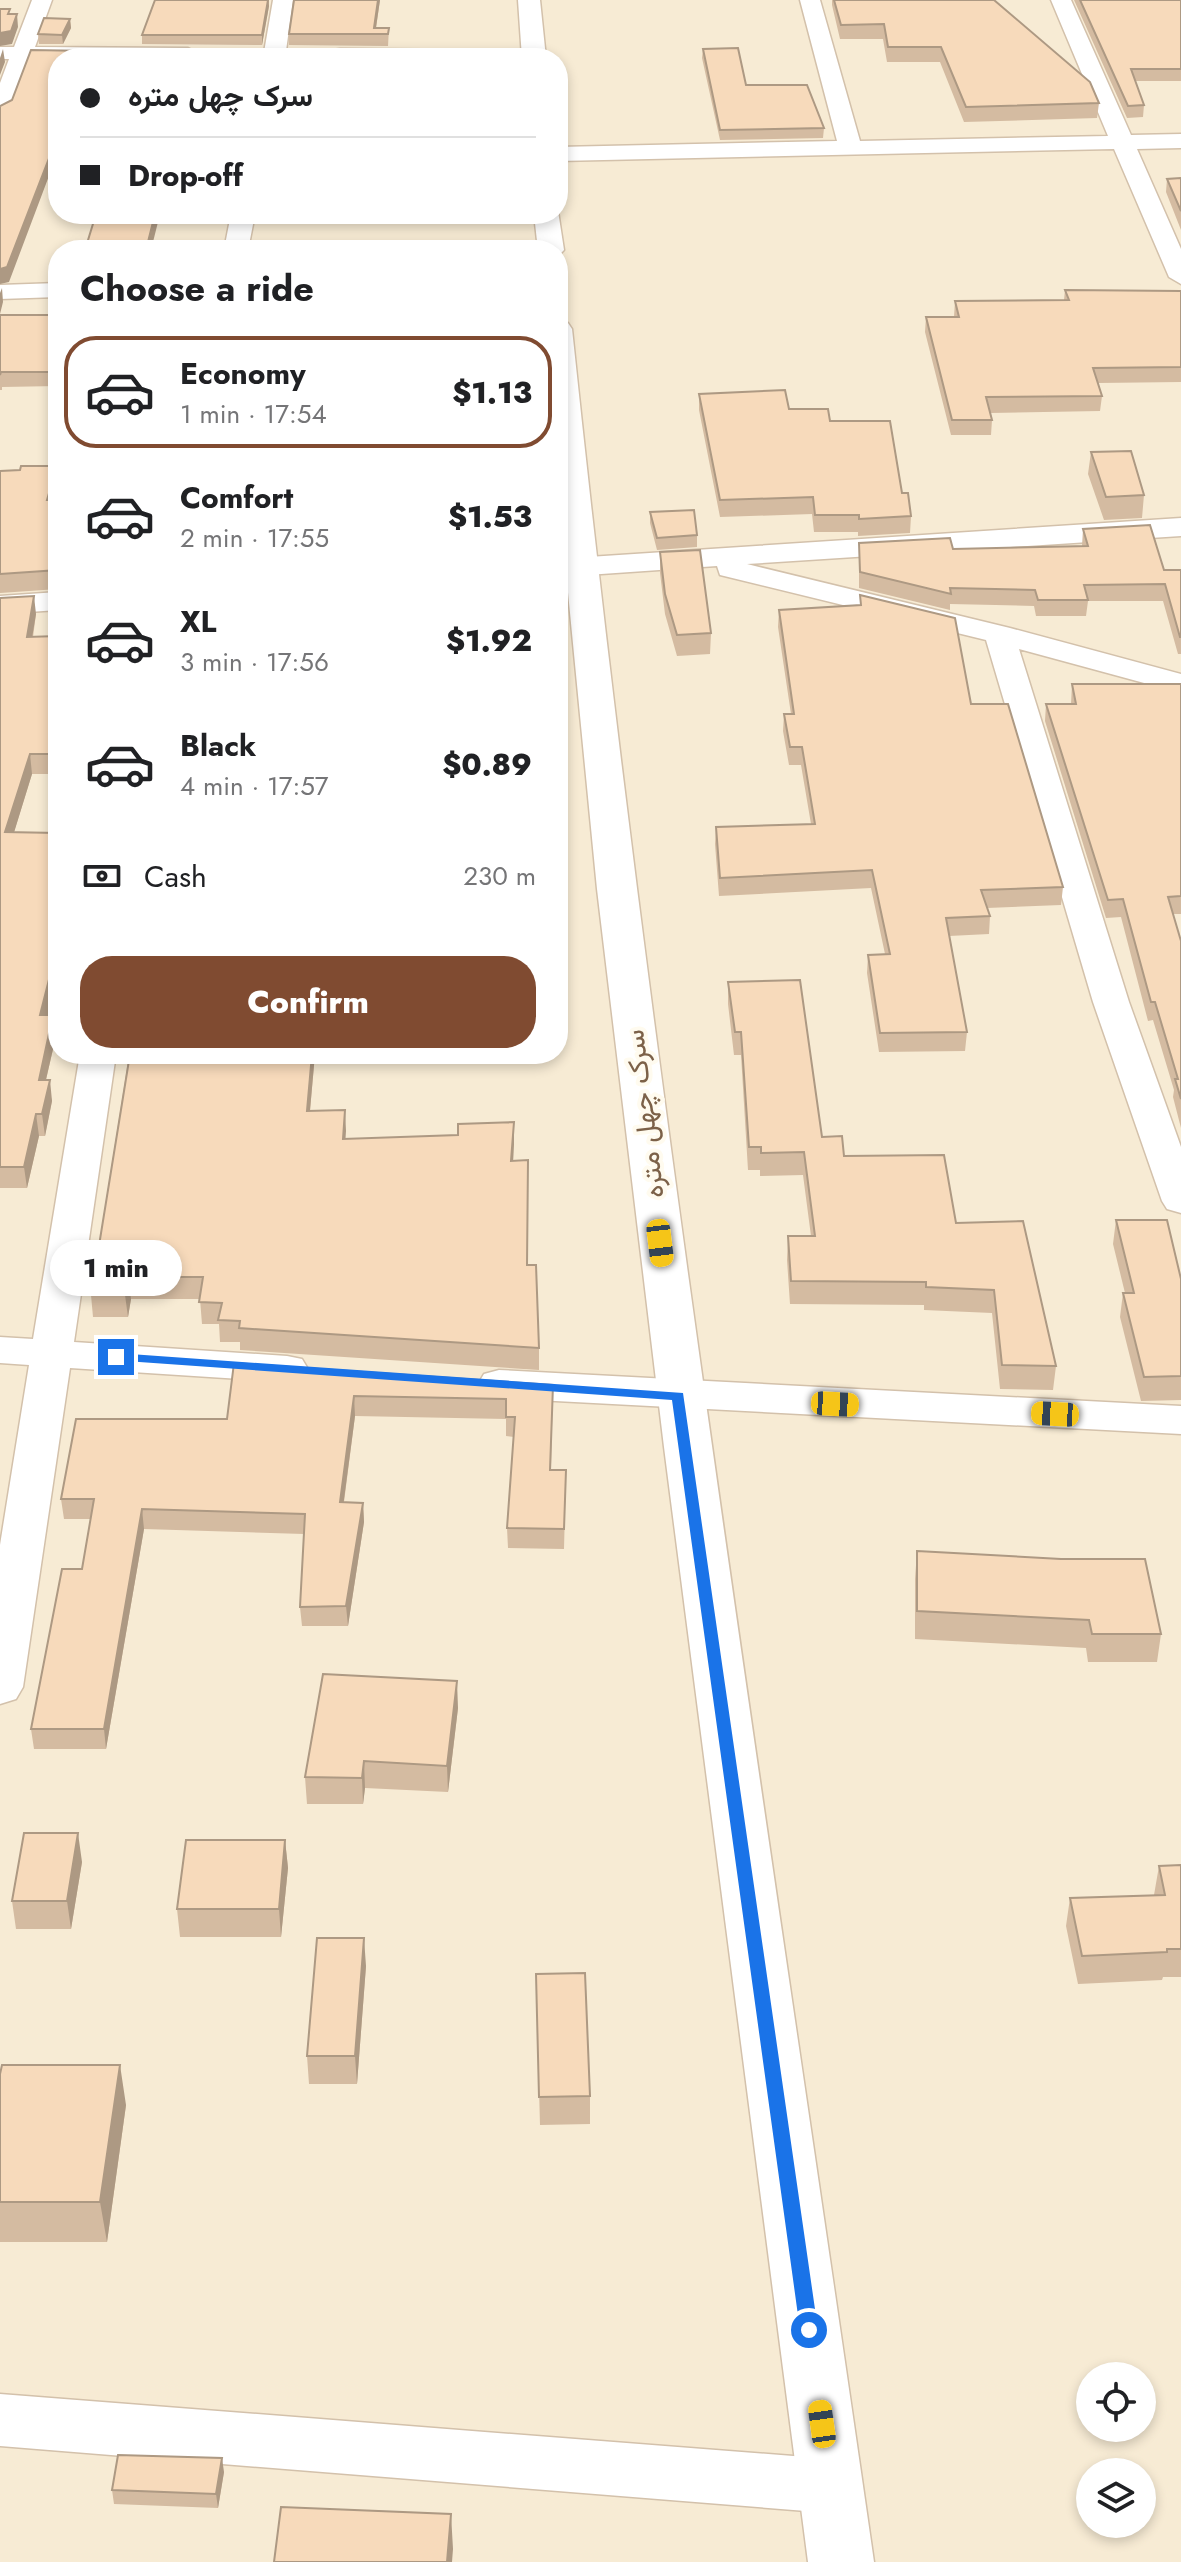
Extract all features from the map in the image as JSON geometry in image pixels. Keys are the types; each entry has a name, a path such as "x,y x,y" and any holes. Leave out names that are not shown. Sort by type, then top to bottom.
{"street":[{"path":"0,112 11,53 42,0"},
{"path":"275,48 283,0"},
{"path":"529,0 533,48"},
{"path":"810,0 850,147"},
{"path":"1061,0 1119,142 1181,277"},
{"path":"11,53 48,53"},
{"path":"568,154 1181,141"},
{"path":"0,292 48,290"},
{"path":"568,568 1181,527"},
{"path":"691,559 999,634 1181,684"},
{"name":"سرک چهل متره","path":"568,568 678,1396 841,2562"},
{"path":"0,605 48,602"},
{"path":"999,634 1111,1002 1181,1201"},
{"path":"0,1687 96,1064"},
{"path":"0,1350 319,1371"},
{"path":"459,1381 678,1396 1181,1420"},
{"path":"0,2420 831,2486"}],"shaded area":[{"path":"0,0 1181,0 1181,2562 0,2562"}],"building":[{"path":"155,0 268,0 262,35 142,35"},
{"path":"294,0 378,0 374,28 389,28 388,34 289,34"},
{"path":"834,0 994,0 1090,82 1099,103 966,107 941,47 888,47 884,24 841,25"},
{"path":"1080,0 1181,0 1181,69 1131,69 1144,105 1128,106"},
{"path":"0,9 10,9 8,14 17,14 11,31 0,33"},
{"path":"44,18 70,19 62,35 38,34"},
{"path":"738,48 746,85 807,85 824,128 720,130 703,49"},
{"path":"31,50 48,50 48,161 7,267 0,269 0,106 12,100"},
{"path":"1181,178 1181,211 1167,179"},
{"path":"93,224 152,224 148,240 88,240"},
{"path":"1065,290 1181,291 1181,367 1093,368 1102,396 986,397 992,420 952,420 926,317 959,317 955,301 1069,300"},
{"path":"0,315 48,315 48,372 1,372 0,375"},
{"path":"785,390 789,409 828,409 830,421 890,421 902,493 908,493 911,516 859,519 859,515 815,515 813,497 720,500 699,394"},
{"path":"1131,451 1144,495 1106,497 1091,452"},
{"path":"21,466 48,466 48,571 0,574 0,471 20,470"},
{"path":"694,510 697,535 657,538 650,512"},
{"path":"1150,525 1164,570 1181,570 1181,637 1165,584 1084,585 1088,600 1038,600 1035,590 950,588 951,594 860,572 859,543 950,538 953,549 1088,546 1083,529"},
{"path":"700,550 711,633 677,635 665,594 660,552"},
{"path":"860,595 955,618 971,704 1008,704 1063,887 981,890 990,916 946,918 967,1032 880,1033 868,955 890,954 872,870 720,878 716,827 815,824 802,747 790,747 784,714 794,714 779,610 861,605"},
{"path":"34,596 27,637 48,636 48,754 30,754 5,832 48,833 48,983 40,1015 48,1015 48,1038 39,1080 50,1080 42,1114 36,1114 24,1167 0,1167 0,598"},
{"path":"1072,684 1181,684 1181,896 1168,897 1181,941 1181,1099 1175,1079 1178,1079 1155,1002 1151,1002 1123,899 1108,900 1046,704 1076,704"},
{"path":"800,980 822,1137 842,1136 844,1156 944,1155 956,1223 1023,1221 1056,1366 1002,1365 994,1290 926,1287 926,1282 791,1281 788,1236 815,1236 804,1152 761,1153 761,1147 749,1147 741,1032 735,1032 728,982"},
{"path":"128,1064 311,1064 307,1111 345,1110 343,1139 458,1135 458,1124 514,1122 511,1161 528,1160 527,1265 536,1265 539,1348 239,1328 240,1321 218,1320 222,1303 199,1302 203,1277 128,1277 125,1295 91,1295"},
{"path":"1116,1220 1167,1220 1181,1279 1181,1376 1144,1377 1123,1293 1134,1293"},
{"path":"234,1363 553,1385 550,1470 566,1470 564,1529 507,1528 515,1417 506,1417 506,1399 354,1396 340,1502 363,1503 346,1606 300,1607 305,1514 142,1509 104,1729 31,1729 62,1569 82,1569 94,1499 61,1499 76,1419 227,1419"},
{"path":"917,1551 1061,1559 1145,1559 1161,1634 1092,1634 1089,1620 917,1611"},
{"path":"323,1674 457,1681 447,1766 364,1761 362,1778 305,1777"},
{"path":"24,1833 78,1833 67,1901 12,1901"},
{"path":"186,1840 285,1840 279,1909 177,1909"},
{"path":"1181,1865 1181,1949 1082,1956 1070,1898 1165,1895 1159,1866"},
{"path":"317,1938 364,1938 355,2056 307,2056"},
{"path":"585,1973 590,2096 539,2097 536,1974"},
{"path":"2,2065 120,2065 100,2202 0,2202"},
{"path":"118,2455 222,2458 216,2494 112,2490"},
{"path":"281,2507 451,2514 447,2562 274,2562"}],"route":[{"path":"116,1357 678,1396 809,2330"}]}
